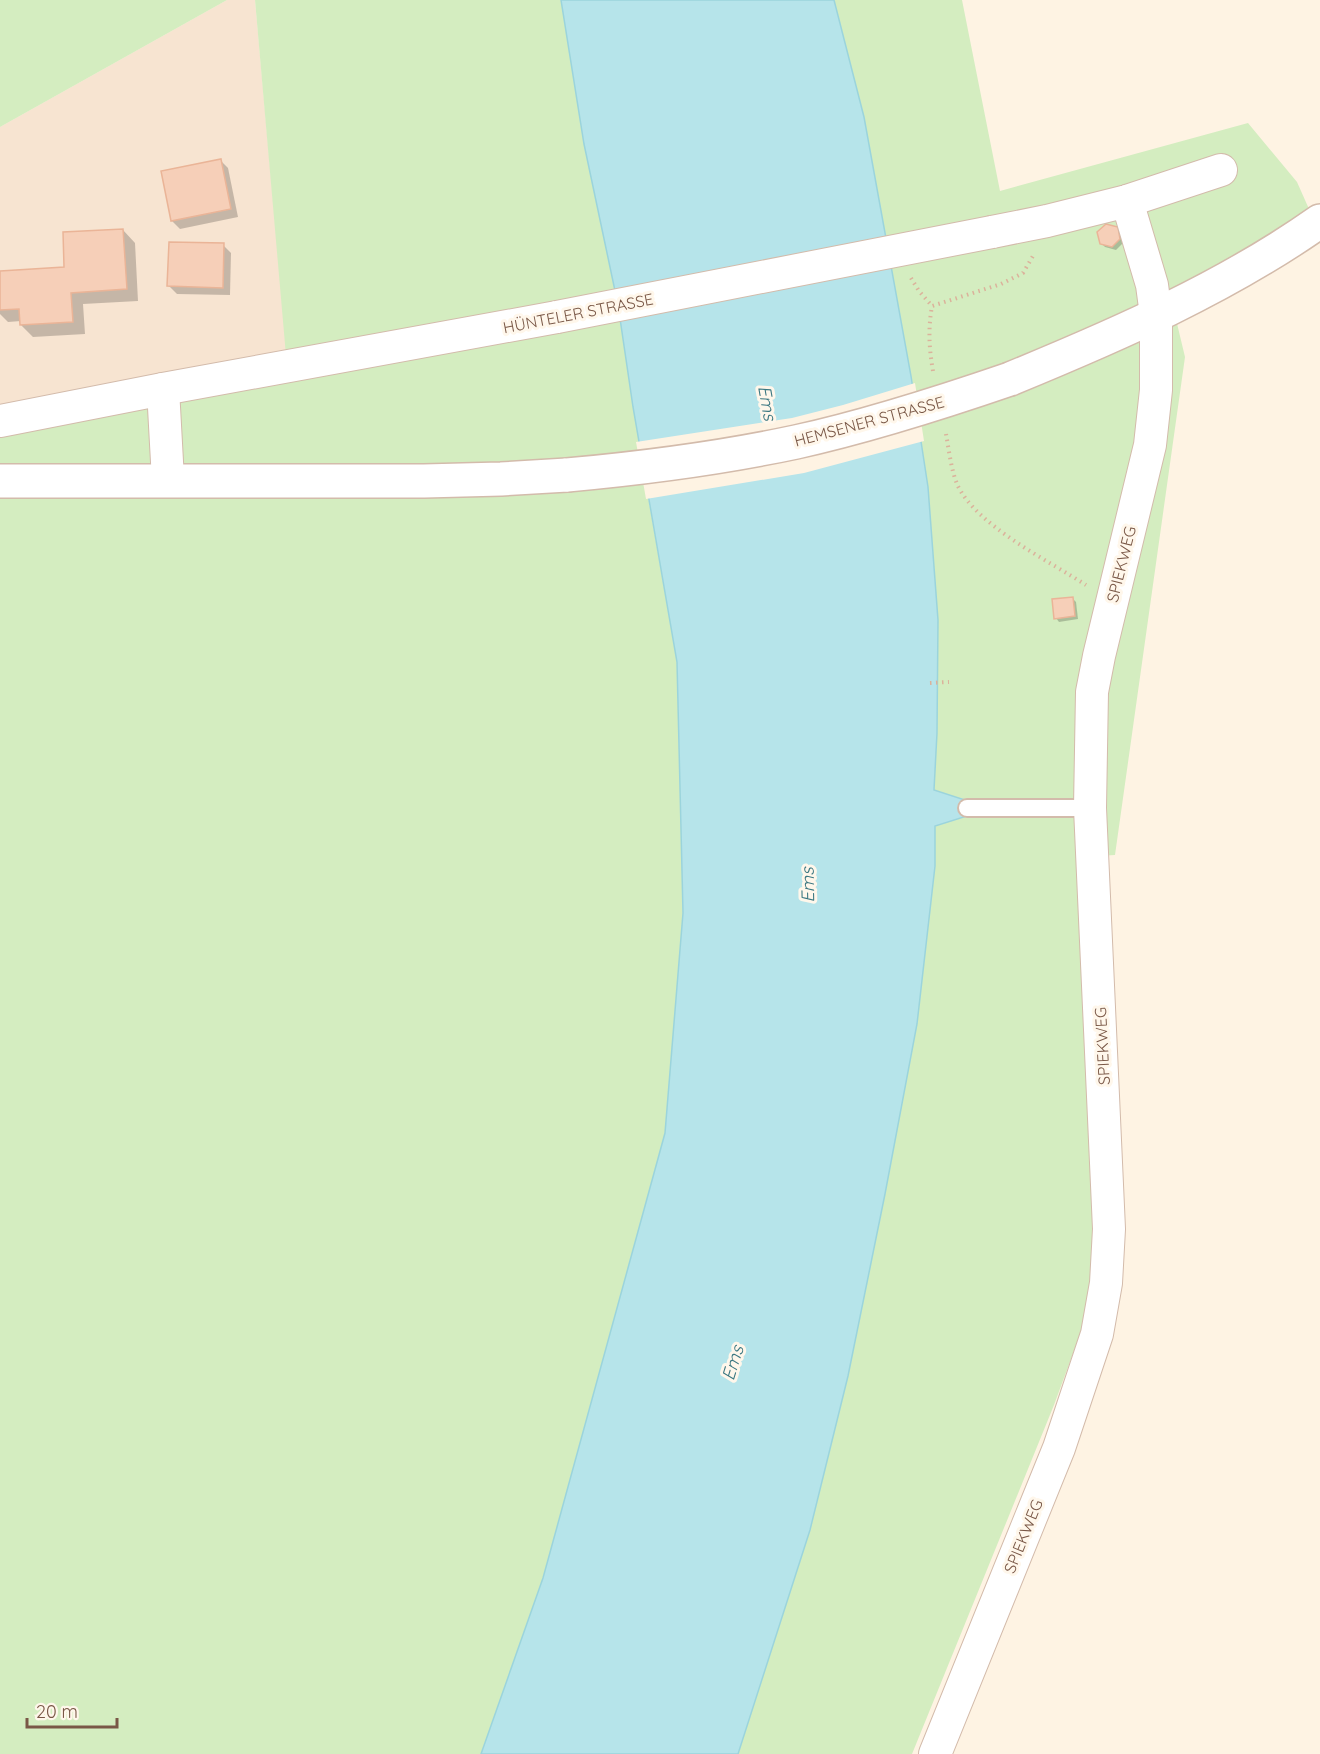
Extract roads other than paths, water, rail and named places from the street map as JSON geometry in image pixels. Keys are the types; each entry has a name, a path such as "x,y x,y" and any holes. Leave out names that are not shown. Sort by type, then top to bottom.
{"street":[{"path":"1156,315 1152,285 1127,201 1221,170"},
{"name":"HÜNTELER STRASSE","path":"0,421 557,317 1047,221 1127,201"},
{"name":"HEMSENER STRASSE","path":"168,480 297,482 501,479 661,465 796,442 935,404 1010,379 1078,351 1156,315 1238,272 1320,221"},
{"name":"SPIEKWEG","path":"935,1754 1059,1448 1097,1334 1106,1283 1109,1229 1090,808 1092,692 1150,445 1156,390 1156,315"},
{"path":"0,481 168,480 163,389"}],"lane":[{"path":"967,808 1090,808"}],"water":[{"name":"Ems","path":"561,0 834,0 864,117 911,376 928,487 938,620 934,790 968,801 967,816 935,826 935,866 917,1024 848,1376 810,1530 738,1754 481,1754 543,1578 665,1133 683,913 677,662 633,407 618,305 584,144"}]}
